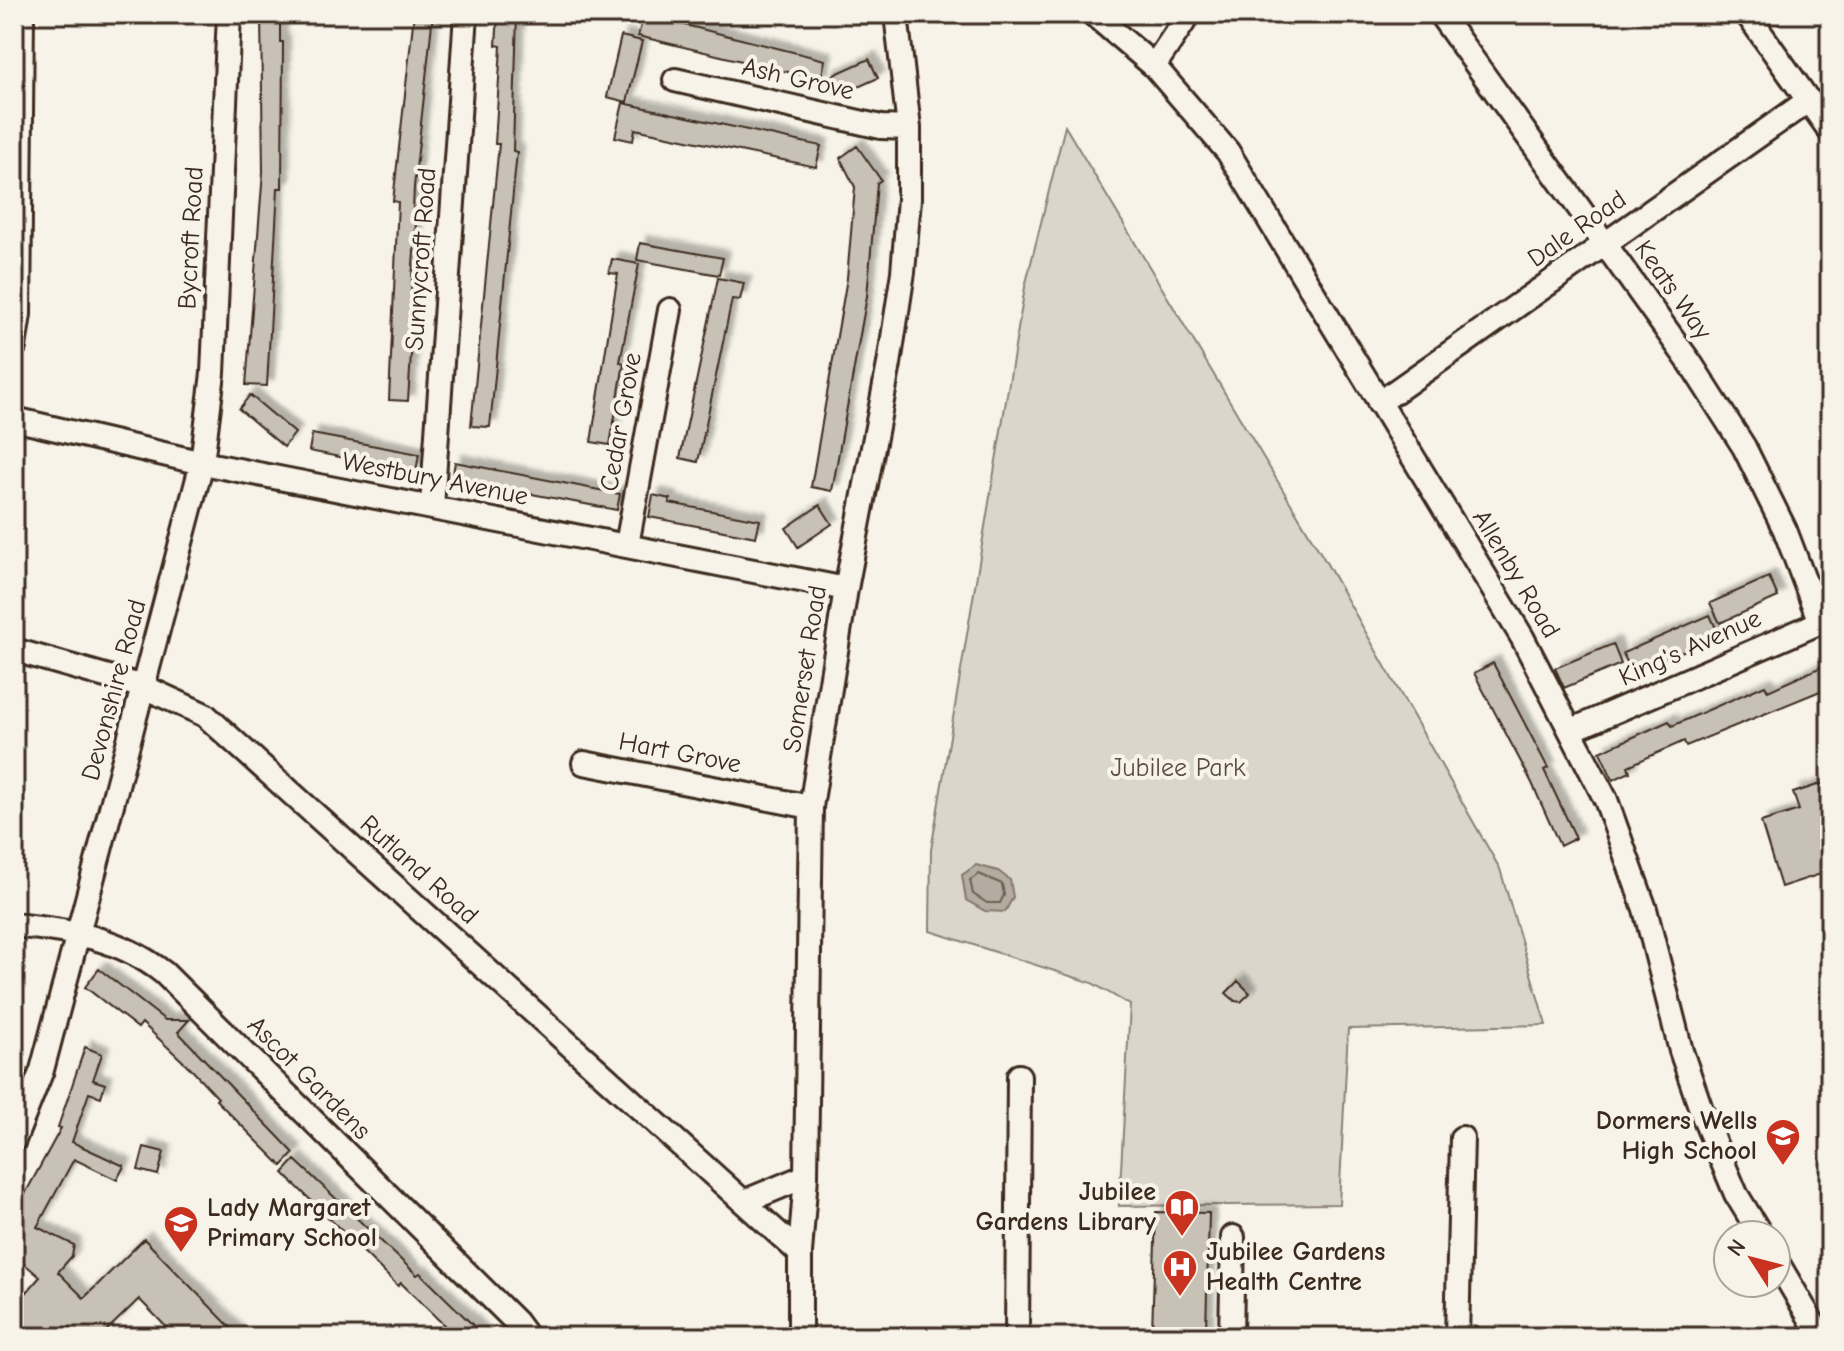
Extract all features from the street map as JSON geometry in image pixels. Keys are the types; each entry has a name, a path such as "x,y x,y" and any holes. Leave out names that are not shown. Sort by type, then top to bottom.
{"street":[{"path":"14,347 19,314 22,14"},
{"name":"Bycroft Road","path":"202,463 213,373 229,14"},
{"name":"Sunnycroft Road","path":"432,507 466,14"},
{"name":"Somerset Road","path":"800,1337 800,1253 806,1176 811,807 846,589 889,364 903,272 909,199 909,128 896,14"},
{"name":"Allenby Road","path":"1093,14 1154,66 1228,152 1522,637 1572,730 1629,860 1681,1051 1704,1118 1736,1194 1751,1219"},
{"path":"1154,66 1189,14"},
{"name":"Keats Way","path":"1440,14 1691,364 1744,447 1825,620"},
{"path":"1747,14 1830,131"},
{"name":"Ash Grove","path":"675,80 881,127 909,128"},
{"name":"Dale Road","path":"1379,403 1809,100"},
{"name":"Cedar Grove","path":"627,545 670,310"},
{"name":"Westbury Avenue","path":"14,419 202,463 846,589"},
{"name":"Devonshire Road","path":"14,1140 42,1070 202,463"},
{"name":"King's Avenue","path":"1572,730 1825,620"},
{"name":"Rutland Road","path":"14,650 144,687 205,715 800,1253"},
{"name":"Hart Grove","path":"584,763 811,807"},
{"name":"Ascot Gardens","path":"14,925 80,932 128,949 164,973 516,1322 527,1337"},
{"path":"1017,1337 1019,1076"},
{"path":"1457,1337 1462,1138"},
{"path":"746,1201 806,1176"},
{"path":"1231,1337 1233,1237"},
{"path":"1792,1287 1821,1337"}],"green space":[{"name":"Jubilee Park","path":"1065,126 1323,557 1500,869 1546,1025 1348,1029 1339,1204 1119,1206 1130,1005 1092,983 930,931 931,850 1025,287"}],"water":[{"path":"976,865 998,871 1010,880 1013,897 1005,912 985,911 966,900 962,875"}],"building":[{"path":"261,14 280,14 280,42 283,42 282,188 278,188 267,386 246,385 263,172"},
{"path":"414,14 433,14 414,187 413,209 417,209 408,401 389,400 398,202 393,201"},
{"path":"498,14 517,14 513,151 517,152 490,427 471,426 499,144 495,144 501,46 496,45"},
{"path":"644,14 662,14 661,19 825,60 821,80 638,36"},
{"path":"621,36 642,41 627,102 607,97"},
{"path":"869,59 878,78 836,97 827,78"},
{"path":"623,103 821,146 816,167 635,129 633,141 615,137"},
{"path":"857,146 881,180 877,183 867,296 832,491 811,487 847,278 855,187 840,158"},
{"path":"640,243 723,258 719,275 637,260"},
{"path":"612,259 639,264 620,362 624,363 610,445 591,442 618,274 609,273"},
{"path":"718,278 744,283 740,300 732,299 698,462 680,458"},
{"path":"250,395 295,433 284,447 239,409"},
{"path":"312,434 419,454 416,472 309,451"},
{"path":"455,462 620,494 617,510 452,479"},
{"path":"653,495 670,499 669,503 760,520 756,537 649,517"},
{"path":"820,505 832,524 798,547 786,528"},
{"path":"1769,577 1778,597 1720,623 1710,603"},
{"path":"1710,615 1719,635 1632,674 1623,653"},
{"path":"1613,644 1621,664 1564,688 1555,668"},
{"path":"1493,663 1548,768 1544,770 1576,838 1560,846 1532,783 1474,673"},
{"path":"1830,663 1830,687 1686,746 1684,741 1628,766 1630,772 1613,780 1600,752 1669,721 1672,726 1765,685 1768,691"},
{"path":"1830,781 1830,871 1781,887 1761,822 1799,810 1793,793"},
{"path":"99,969 165,1020 189,1020 178,1032 294,1153 282,1166 216,1100 218,1098 191,1069 142,1023 138,1028 85,987"},
{"path":"1238,981 1250,993 1241,1002 1226,993"},
{"path":"85,1047 102,1054 93,1080 105,1084 101,1097 89,1093 72,1142 124,1166 117,1180 74,1159 37,1227 74,1245 72,1256 58,1272 84,1298 144,1239 240,1337 176,1337 139,1299 100,1337 14,1337 14,1295 20,1300 40,1277 14,1255 14,1214 61,1128 58,1127"},
{"path":"144,1147 164,1152 158,1175 138,1170"},
{"path":"295,1160 417,1275 420,1273 485,1337 456,1337 401,1283 398,1286 283,1173"},
{"path":"1156,1212 1209,1213 1206,1332 1152,1331"}],"place":[{"name":"Dormers Wells High School","path":"1783,1167"},
{"name":"Jubilee Gardens Library","path":"1182,1238"},
{"name":"Lady Margaret Primary School","path":"181,1254"},
{"name":"Jubilee Gardens Health Centre","path":"1180,1298"}]}
